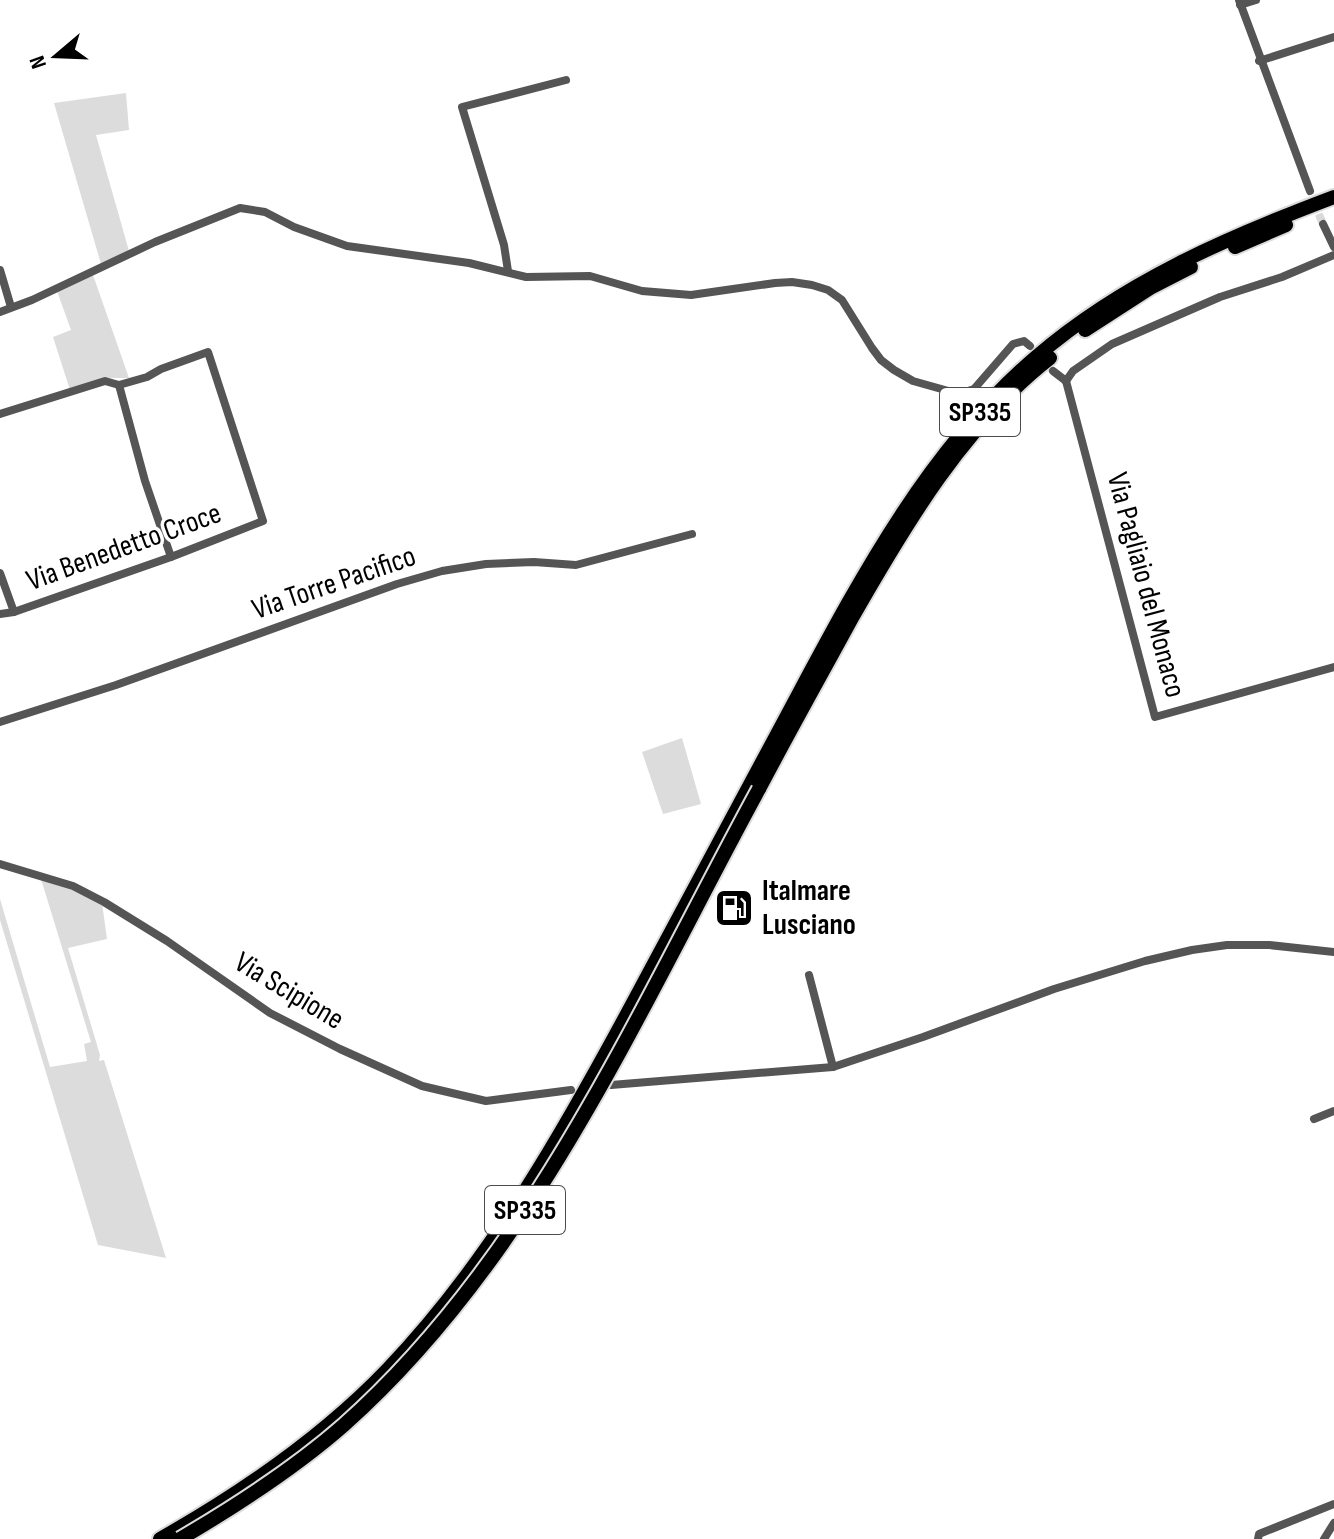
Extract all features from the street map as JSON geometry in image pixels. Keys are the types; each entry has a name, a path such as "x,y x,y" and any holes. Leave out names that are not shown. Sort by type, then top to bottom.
{"highway":[{"name":"SP335","path":"180,1539 273,1481 345,1424 444,1322 492,1259 572,1134 856,590 900,516 947,452 1008,383 1067,332 1151,276 1261,224 1334,197"},
{"name":"SP335","path":"160,1539 234,1496 325,1427 390,1367 491,1243 610,1046 759,774 904,528 964,446 1042,363 1150,288 1266,233 1334,207"}],"street":[{"path":"1256,0 1240,2 1259,61 1310,191"},
{"path":"1259,61 1334,37"},
{"path":"508,271 504,245 462,107 566,80"},
{"path":"0,312 40,297 155,242 240,208 265,212 294,227 347,246 508,271 526,277 590,276 642,291 691,295 775,283 812,285 828,290 842,300 872,348 894,370 913,381 952,392 974,389 1013,344 1024,341 1030,346"},
{"path":"1323,224 1334,247"},
{"path":"1053,371 1066,381 1073,371 1112,344 1220,297 1282,277 1334,255"},
{"path":"0,270 11,307"},
{"name":"Via Benedetto Croce","path":"0,614 14,612 171,557 263,521 208,352 119,385"},
{"path":"0,414 105,381 119,385 145,481 171,557"},
{"name":"Via Pagliaio del Monaco","path":"1066,381 1155,717 1334,667"},
{"name":"Via Torre Pacifico","path":"0,722 442,571 486,564 534,562 576,565 692,534"},
{"path":"0,573 14,612"},
{"name":"Via Scipione","path":"0,864 73,886 104,902 167,941 270,1013 422,1086 486,1101 571,1090"},
{"path":"611,1085 665,1078 833,1067 1033,996 1145,961 1227,945 1269,945 1334,952"},
{"path":"809,975 833,1067"},
{"path":"1314,1119 1334,1111"},
{"path":"1258,1539 1259,1534 1334,1504"},
{"path":"1324,1539 1334,1523"}],"shaded area":[{"path":"126,93 129,130 96,135 129,251 101,264 54,103"},
{"path":"93,275 129,378 108,378 70,390 53,337 71,330 57,291"},
{"path":"682,738 701,804 663,814 642,752"},
{"path":"41,879 73,889 102,903 107,939 68,948 100,1055 99,1061 104,1060 166,1258 98,1245 0,920 0,899 50,1067 87,1061 84,1044 91,1042"}],"tunnel":[{"path":"1314,203 1323,224"}],"place":[{"name":"Italmare Lusciano","path":"734,908"}]}
